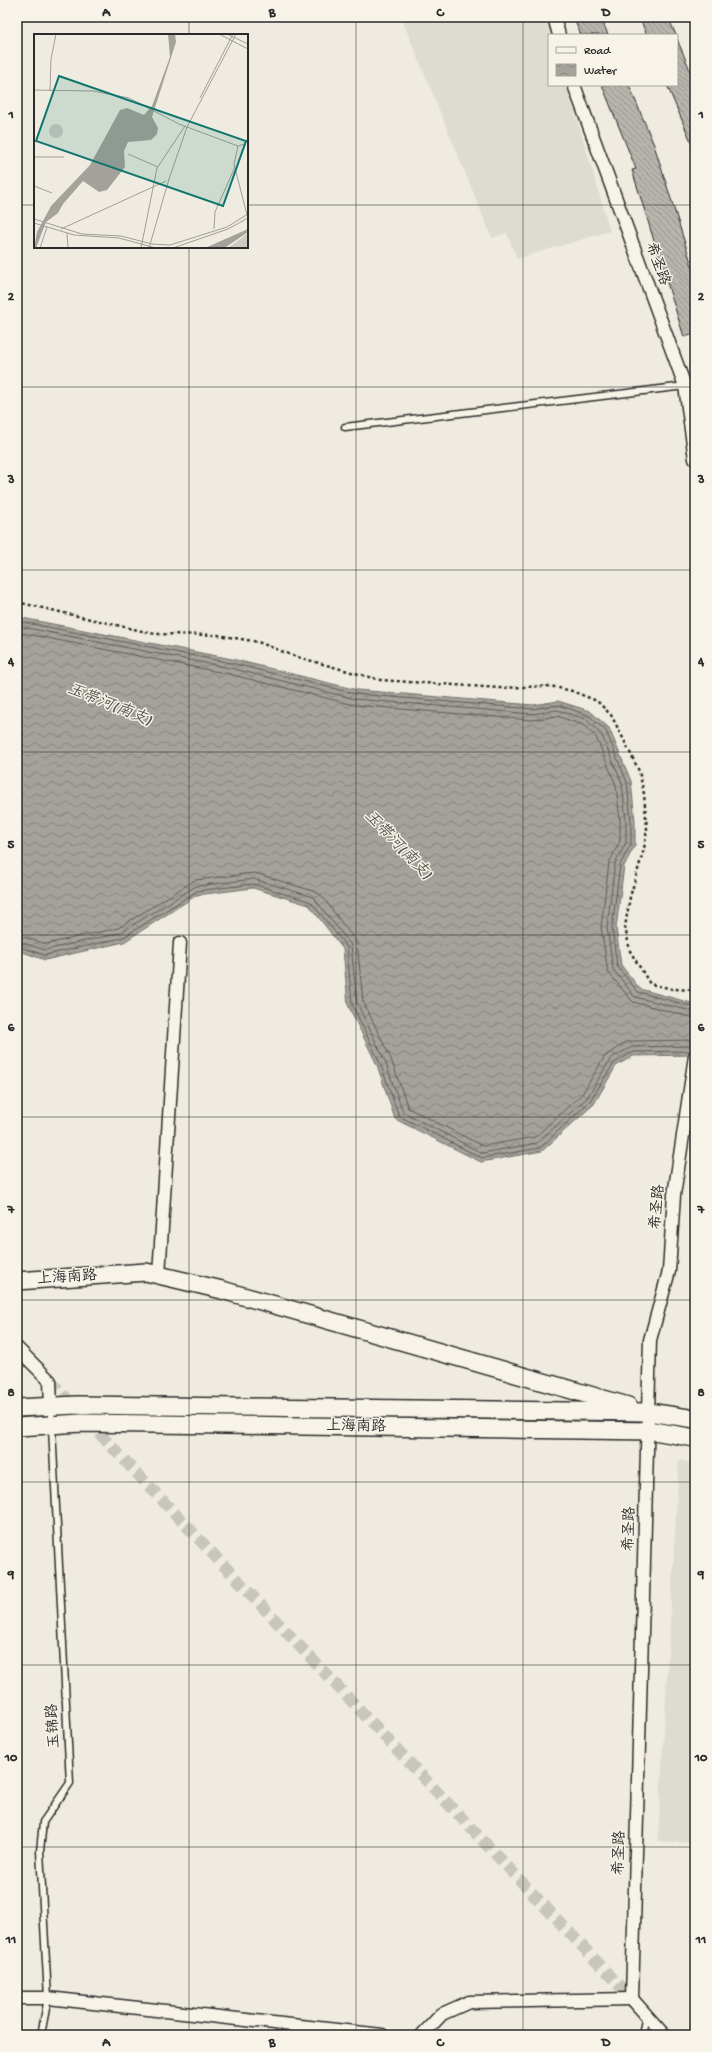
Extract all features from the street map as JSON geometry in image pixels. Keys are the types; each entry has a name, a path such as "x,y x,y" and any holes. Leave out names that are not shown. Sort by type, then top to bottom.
{"main road":[{"name":"上海南路","path":"17,1282 146,1272 222,1290 649,1412 695,1419"},
{"name":"上海南路","path":"17,1408 77,1405 649,1412"},
{"name":"上海南路","path":"17,1426 81,1423 648,1431 695,1438"}],"street":[{"path":"554,17 559,34"},
{"name":"希圣路","path":"574,86 685,386 695,459"},
{"path":"159,1275 180,943"},
{"name":"希圣路","path":"632,1999 650,1340 669,1271 674,1195 691,1116 694,1061"},
{"path":"17,1348 50,1381 51,1406"},
{"path":"17,1998 48,1998 382,2035"},
{"path":"422,2035 442,2014 469,2002 632,1999 664,2035"}],"lane":[{"path":"345,427 685,386"},
{"name":"玉锦路","path":"41,2035 48,1998 40,1851 43,1822 70,1783 51,1406"},
{"path":"642,2035 646,2015"}],"path":[{"path":"17,602 155,634 218,635 258,642 294,656 380,680 499,688 550,686 572,691 597,701 611,715 624,740 639,771 644,794 647,829 645,842 630,896 626,927 630,952 650,984 673,989 695,990"}],"shaded area":[{"path":"401,17 547,17 552,34 548,34 548,86 567,86 610,231 517,259 507,233 492,238"},
{"path":"679,1460 695,1463 695,1843 658,1841"}],"water":[{"name":"玉带河(南支)","path":"17,617 232,659 357,690 533,705 558,701 590,711 609,728 631,781 635,821 635,845 624,866 616,928 621,965 640,989 695,1004 695,1055 633,1056 616,1066 594,1104 542,1151 481,1162 395,1119 377,1065 348,1005 343,949 309,905 253,888 197,895 124,942 45,960 17,950"}],"building":[{"path":"573,17 601,17 608,34 581,34"},
{"path":"639,17 668,17 676,34 647,34"},
{"path":"678,41 695,82 695,151 667,86 678,86"},
{"path":"602,86 629,86 654,145 695,275 695,334 684,337 632,170 636,169"}],"tunnel":[{"path":"50,1381 632,1999"}]}
